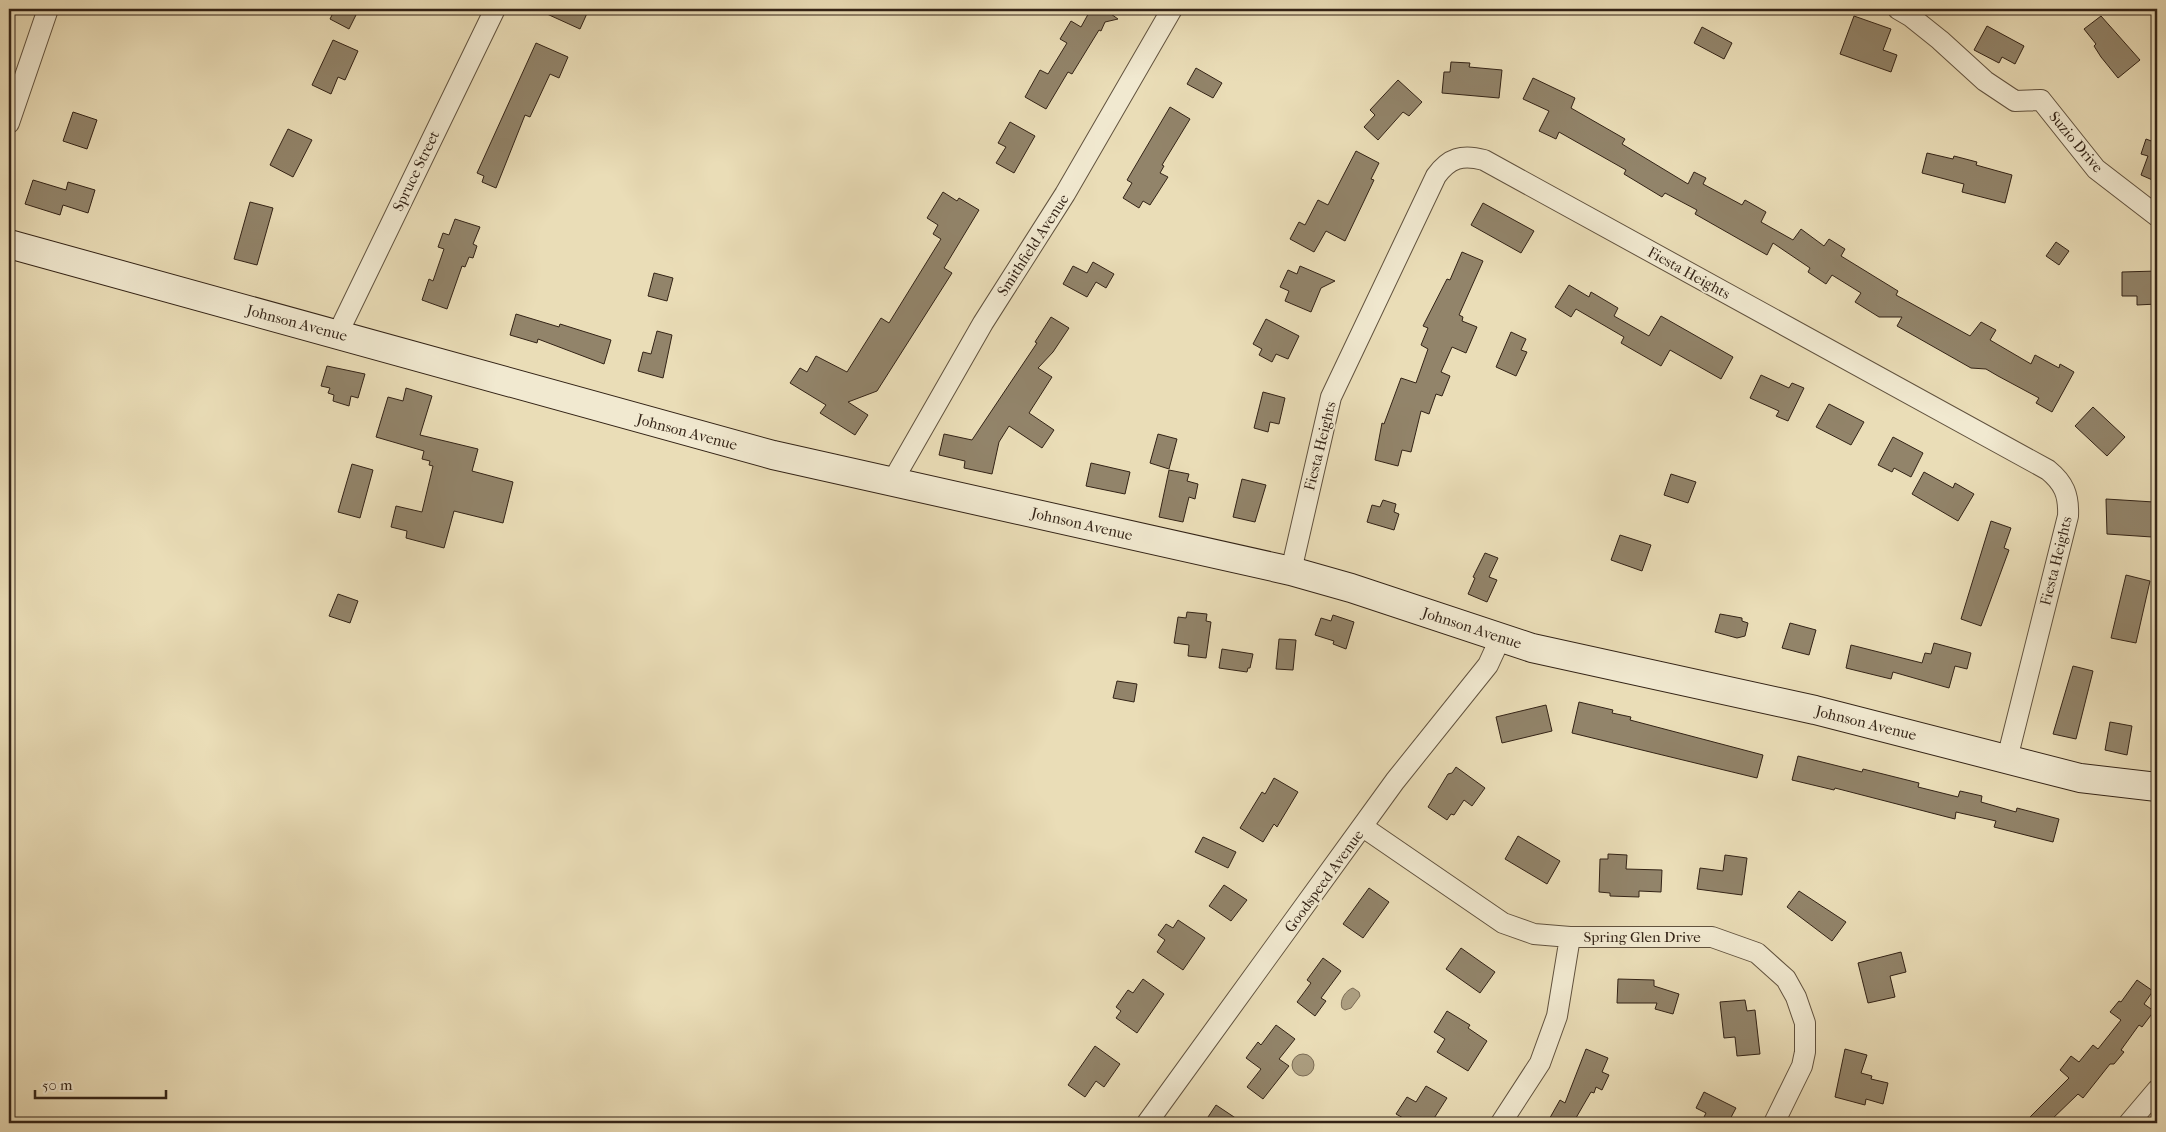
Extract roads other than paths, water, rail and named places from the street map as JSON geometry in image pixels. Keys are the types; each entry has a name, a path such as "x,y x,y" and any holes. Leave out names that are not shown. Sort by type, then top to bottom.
{"street":[{"path":"9,123 48,9"},
{"name":"Spruce Street","path":"338,334 495,9"},
{"name":"Smithfield Avenue","path":"892,482 983,323 1065,194 1172,9"},
{"name":"Suzio Drive","path":"1898,9 1940,40 1985,81 2015,101 2041,100 2096,169 2157,216"},
{"name":"Fiesta Heights","path":"1292,571 1324,421 1340,376 1436,176 1445,164 1457,158 1470,156 1484,160 2048,470 2059,479 2066,490 2069,502 2068,516 2007,759"},
{"name":"Johnson Avenue","path":"9,244 338,334 684,432 892,482 1292,571 1401,604 1500,639 1576,658 1815,710 2080,778 2157,787"},
{"name":"Goodspeed Avenue","path":"1147,1123 1407,765 1488,665 1500,639"},
{"name":"Spring Glen Drive","path":"1363,827 1502,923 1534,934 1570,937 1712,937 1757,953 1786,979 1796,997 1805,1023 1805,1052 1802,1066 1774,1123"},
{"path":"1501,1123 1540,1063 1557,1016 1570,937"},
{"path":"2129,1123 2157,1090"}]}
